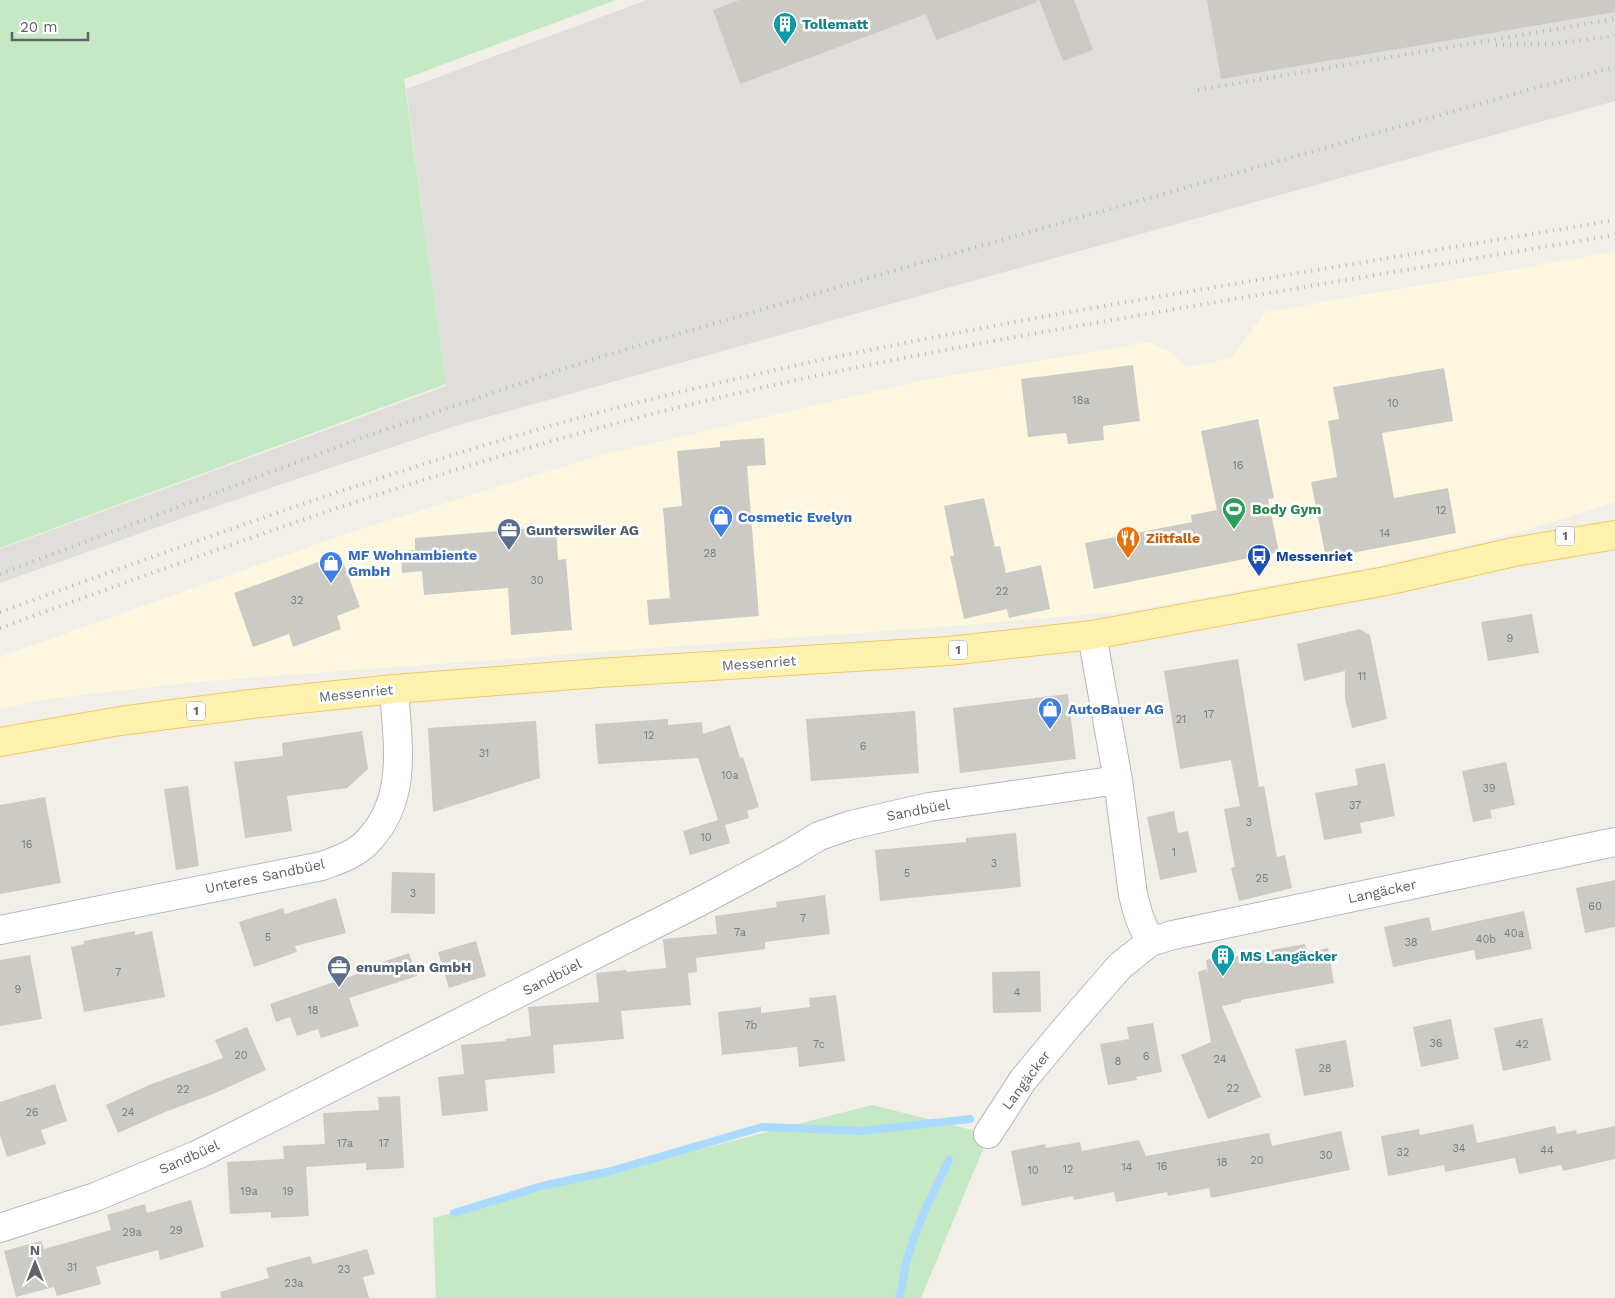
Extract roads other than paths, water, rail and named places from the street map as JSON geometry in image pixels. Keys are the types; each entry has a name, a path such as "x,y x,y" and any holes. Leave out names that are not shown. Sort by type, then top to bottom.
{"main road":[{"name":"Messenriet","path":"1514,552 1615,520"},
{"name":"Messenriet","path":"0,742 120,721 251,704 394,689 618,672 949,651 1092,635 1386,581 1514,552 1615,535"}],"street":[{"path":"1092,635 1118,780 1133,895 1139,917 1150,942"},
{"name":"Unteres Sandbüel","path":"0,930 322,866 346,857 369,842 387,816 397,786 399,761 394,689"},
{"name":"Sandbüel","path":"0,1228 95,1197 199,1154 691,906 819,836 851,824 929,807 1118,780"},
{"name":"Langäcker","path":"988,1134 1023,1080 1067,1027 1120,966 1150,942 1173,935 1615,842"}],"waterway":[{"path":"454,1213 542,1186 611,1171 762,1127 862,1131 970,1119"},
{"path":"899,1298 912,1244 926,1208 949,1160"}],"railway":[{"path":"1198,90 1615,19"},
{"path":"1496,45 1550,44 1615,36"},
{"path":"0,574 372,434 593,359 924,262 1535,88 1615,67"},
{"path":"0,612 231,529 385,477 541,429 693,389 840,356 988,327 1615,220"},
{"path":"0,628 400,487 562,438 707,400 897,359 1025,335 1615,235"}],"place":[{"name":"Tollematt","path":"785,45"},
{"name":"Body Gym","path":"1234,530"},
{"name":"Cosmetic Evelyn","path":"721,538"},
{"name":"Gunterswiler AG","path":"509,551"},
{"name":"Ziitfalle","path":"1128,559"},
{"name":"Messenriet","path":"1259,577"},
{"name":"MF Wohnambiente GmbH","path":"331,584"},
{"name":"AutoBauer AG","path":"1050,730"},
{"name":"MS Langäcker","path":"1223,977"},
{"name":"enumplan GmbH","path":"339,988"}]}
